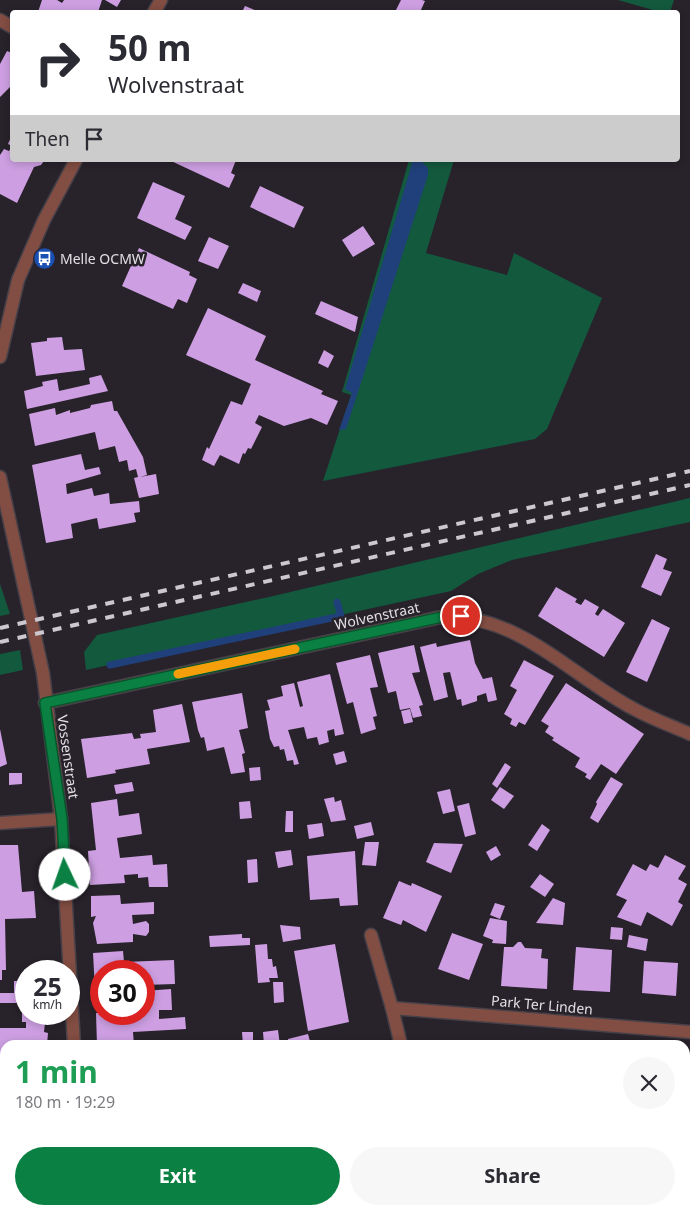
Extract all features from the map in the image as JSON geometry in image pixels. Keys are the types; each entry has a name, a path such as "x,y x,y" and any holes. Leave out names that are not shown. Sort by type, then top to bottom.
{"street":[{"path":"0,357 18,280 44,220 75,162"},
{"name":"Vossenstraat","path":"0,477 43,673 45,703 62,819 74,1040"},
{"name":"Wolvenstraat","path":"45,703 442,617 461,616 482,620 517,633 634,709 690,734"},
{"path":"0,823 62,819"},
{"path":"371,935 400,1040"},
{"name":"Park Ter Linden","path":"392,1008 690,1032"}],"green space":[{"path":"618,0 674,0 671,10 653,10"},
{"path":"408,162 453,162 426,253 507,275 514,253 602,298 547,429 535,439 323,481 351,395 342,392"},
{"path":"690,498 690,522 512,560 478,574 451,591 86,670 84,652 97,635 269,597"},
{"path":"0,584 10,614 0,616"},
{"path":"20,650 23,670 0,675 0,654"}],"water":[{"path":"412,162 422,162 428,168 428,175 346,429 339,430 352,393 345,389"}],"building":[{"path":"42,0 57,0 62,3 64,0 102,0 99,10 39,10"},
{"path":"105,0 121,0 117,7"},
{"path":"401,0 425,1 421,10 396,10"},
{"path":"245,6 255,10 243,10"},
{"path":"7,51 10,52 10,87 0,97 0,64"},
{"path":"4,149 9,151 10,149 10,162 43,162 41,165 34,167 17,203 0,194 0,155"},
{"path":"173,162 235,162 231,173 235,175 229,188"},
{"path":"153,182 185,196 175,219 192,227 185,240 137,218"},
{"path":"260,186 304,207 294,228 250,207"},
{"path":"363,226 375,244 353,257 342,240"},
{"path":"209,237 229,246 218,269 198,261"},
{"path":"139,248 190,272 189,275 197,279 187,303 178,299 173,309 122,286"},
{"path":"243,283 261,291 257,302 238,293"},
{"path":"321,301 358,317 355,332 315,314"},
{"path":"208,308 266,336 255,360 323,391 321,394 338,401 327,425 311,418 284,426 259,415 255,423 262,427 251,449 248,448 245,454 243,453 239,464 220,455 214,466 202,460 231,401 242,405 251,384 186,355"},
{"path":"62,337 64,350 82,349 85,370 36,376 31,343 47,341 47,338"},
{"path":"324,350 334,356 328,368 318,363"},
{"path":"101,375 108,391 27,409 24,391 43,386 42,382 57,379 59,391 90,384 89,378"},
{"path":"112,401 114,411 117,411 143,457 147,475 140,477 156,474 159,494 139,498 134,478 138,477 136,469 129,471 127,460 119,462 115,446 99,450 95,432 35,446 29,414 55,408 56,415 70,410 70,413 90,408 91,405"},
{"path":"81,454 85,470 99,467 101,474 66,484 67,494 92,488 94,496 109,493 110,504 139,501 140,512 134,513 136,522 99,529 97,518 71,524 73,538 46,543 32,465"},
{"path":"656,554 667,559 663,569 672,572 661,596 641,587"},
{"path":"556,587 577,599 575,602 581,605 585,599 599,607 595,614 598,616 603,609 625,623 604,657 538,616"},
{"path":"652,619 670,628 647,682 626,672"},
{"path":"470,640 475,663 483,679 492,677 497,700 488,702 486,693 477,696 477,701 462,706 461,699 457,700 450,672 443,673 448,697 434,701 420,647 436,643 437,647"},
{"path":"414,645 420,672 412,673 423,705 419,706 422,716 413,718 410,708 400,710 396,691 388,693 378,653"},
{"path":"370,655 378,687 370,688 377,716 373,717 376,729 361,734 353,702 347,704 336,663"},
{"path":"524,660 554,676 525,725 519,722 516,727 510,724 512,719 504,714 517,690 510,686"},
{"path":"330,674 344,734 335,736 334,729 327,731 329,742 319,745 317,737 307,739 304,727 288,730 299,764 294,765 293,760 287,761 284,749 280,750 279,746 274,747 270,739 265,711 270,710 267,700 283,696 281,686 294,683 300,707 303,706 297,682"},
{"path":"566,683 644,734 616,774 601,764 590,780 585,777 587,774 575,767 580,758 552,740 554,738 545,732 549,726 541,721"},
{"path":"242,693 248,728 239,730 245,753 242,754 245,772 231,774 224,747 207,751 204,737 201,738 198,730 192,702"},
{"path":"182,704 190,742 147,749 150,764 115,770 116,773 87,778 81,739 132,733 134,739 141,738 140,734 156,732 153,710"},
{"path":"410,709 413,722 404,724 401,711"},
{"path":"0,729 7,764 0,767"},
{"path":"344,751 347,762 336,765 333,754"},
{"path":"505,763 511,767 497,788 492,784"},
{"path":"260,767 261,780 250,781 249,768"},
{"path":"9,773 22,773 22,784 9,785"},
{"path":"611,777 623,784 598,823 590,818 597,804 596,802"},
{"path":"132,782 134,791 116,794 114,785"},
{"path":"500,787 514,796 504,809 491,800"},
{"path":"450,789 455,811 443,814 437,792"},
{"path":"334,797 335,802 341,800 346,820 331,822 324,799"},
{"path":"117,799 119,816 139,813 142,834 117,838 120,858 152,855 153,865 167,864 168,887 149,887 148,877 138,878 138,874 124,875 125,883 90,885 88,851 96,850 91,803"},
{"path":"250,801 252,818 240,819 239,802"},
{"path":"469,803 476,834 465,837 457,806"},
{"path":"286,811 293,811 293,832 285,832"},
{"path":"371,822 374,835 357,839 354,826"},
{"path":"322,823 324,836 309,839 307,825"},
{"path":"542,824 550,830 537,851 528,845"},
{"path":"365,842 379,842 376,866 362,865"},
{"path":"434,843 463,844 451,873 426,862"},
{"path":"0,845 18,845 22,892 34,891 36,918 5,919 6,970 2,970 2,980 0,980"},
{"path":"496,846 501,855 491,861 486,852"},
{"path":"291,850 293,865 278,868 275,852"},
{"path":"355,851 358,905 340,906 339,898 310,900 307,856"},
{"path":"665,855 686,866 678,879 687,884 678,902 683,905 672,926 647,912 641,926 617,917 627,900 616,895 633,864 646,871 650,864 658,868"},
{"path":"257,859 258,882 248,883 247,860"},
{"path":"540,874 554,884 545,897 530,887"},
{"path":"399,881 411,886 412,883 442,896 426,932 403,920 401,925 383,918"},
{"path":"120,895 121,904 154,902 154,914 132,915 133,924 146,921 149,924 149,932 146,936 133,934 133,942 97,944 93,923 96,916 91,917 91,896"},
{"path":"553,898 565,903 563,925 536,923"},
{"path":"495,903 505,906 500,919 490,915"},
{"path":"490,918 507,921 506,944 492,943 493,940 483,936"},
{"path":"280,925 300,927 301,939 283,942"},
{"path":"611,927 623,928 622,940 610,939"},
{"path":"452,933 483,944 469,980 438,969"},
{"path":"242,934 242,938 250,938 250,945 210,947 209,936"},
{"path":"629,935 648,939 646,951 627,947"},
{"path":"518,942 521,942 525,948 542,949 541,958 548,959 547,989 501,986 504,947 513,947"},
{"path":"267,944 268,959 272,959 273,967 276,966 278,978 269,978 270,982 258,983 255,945"},
{"path":"335,944 349,1022 308,1031 294,951"},
{"path":"576,947 612,950 610,992 573,990"},
{"path":"123,951 124,960 93,960 93,953"},
{"path":"174,960 175,984 155,985 155,961"},
{"path":"644,961 678,963 676,996 642,993"},
{"path":"15,981 15,1003 0,1003 0,993 14,993"},
{"path":"273,982 283,982 284,1002 274,1003"},
{"path":"171,989 172,1010 159,1010 159,1019 185,1017 186,1029 133,1032 134,1040 97,1040 96,1025 155,1025 155,990"},
{"path":"26,1025 45,1025 44,1032 48,1033 47,1040 0,1040 0,1028 26,1028"},
{"path":"278,1030 279,1040 264,1040 263,1032"},
{"path":"242,1032 253,1032 253,1040 243,1040"},
{"path":"308,1034 310,1040 288,1040"}],"waterway":[{"path":"110,665 341,616 337,602"}],"railway":[{"path":"0,628 690,471"},
{"path":"0,642 690,485"}],"slow traffic":[{"path":"178,674 295,649"}],"place":[{"name":"Melle OCMW","path":"44,259"}],"route":[{"path":"65,875 62,819 45,703 442,617 461,616"}]}
